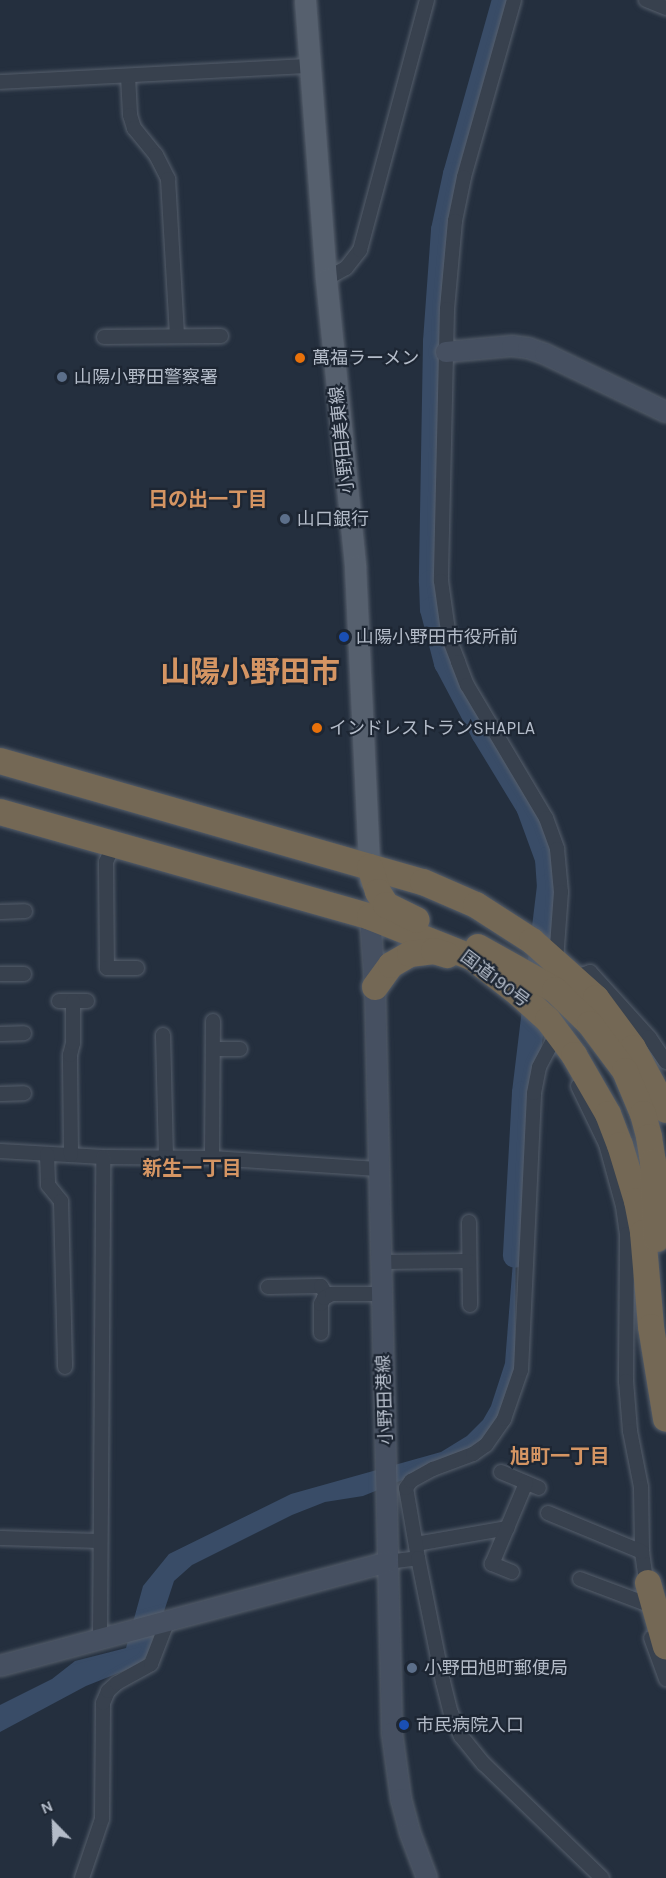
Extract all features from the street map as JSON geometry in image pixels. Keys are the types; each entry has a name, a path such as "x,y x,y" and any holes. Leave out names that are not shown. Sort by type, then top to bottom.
{"highway":[{"path":"0,762 445,890 507,923 532,941 622,1031 646,1070 666,1110"},
{"name":"国道190号","path":"0,812 370,917 473,958 524,989 552,1032 574,1055 608,1114 630,1173 643,1233 651,1327 666,1419"},
{"path":"370,867 378,892 392,909 477,947 524,989"},
{"path":"375,987 389,967 398,960 421,951 434,951 524,989"},
{"path":"524,989 560,971"},
{"path":"560,971 578,1010 625,1071 643,1114 653,1162 666,1401"},
{"path":"646,1593 666,1647"}],"main road":[{"name":"小野田美東線","path":"305,0 326,279 355,566 370,867 370,917"},
{"path":"446,352 512,346 528,348 666,412"},
{"name":"小野田港線","path":"370,917 375,987 380,1262 387,1467 387,1562 395,1767 410,1833 427,1878"},
{"path":"0,1666 100,1637 387,1562"}],"street":[{"path":"326,279 346,268 360,250 427,0"},
{"path":"514,0 464,177 455,222 447,309 443,606 449,638 467,685 531,790 546,818 557,849 561,892 560,971 590,972 649,1036 666,1062"},
{"path":"646,0 666,9"},
{"path":"0,82 310,66"},
{"path":"128,76 130,116 134,128 156,155 168,179 177,336"},
{"path":"104,337 221,336"},
{"path":"114,844 106,862 107,968 137,968"},
{"path":"0,912 25,911"},
{"path":"0,974 24,974"},
{"path":"59,1001 80,1001 70,1055 71,1155"},
{"path":"212,1158 213,1021"},
{"path":"552,1032 539,1067 534,1093 521,1370 504,1419 486,1445 472,1454 411,1481 406,1488 442,1682 461,1736 484,1764 602,1878"},
{"path":"552,1032 606,1144 623,1206 627,1234 626,1381 630,1431 641,1487 642,1552 647,1625 666,1679"},
{"path":"0,1034 24,1033"},
{"path":"163,1035 166,1159"},
{"path":"213,1049 240,1049"},
{"path":"0,1094 24,1093"},
{"path":"0,1151 103,1157 212,1158 378,1169"},
{"path":"47,1154 48,1185 61,1201 65,1367"},
{"path":"100,1637 103,1157"},
{"path":"469,1222 470,1305"},
{"path":"380,1262 470,1261"},
{"path":"268,1287 321,1286 327,1296"},
{"path":"321,1333 321,1304 327,1296 381,1293"},
{"path":"501,1472 533,1485 508,1528 492,1564 512,1572"},
{"path":"548,1513 642,1552"},
{"path":"387,1562 417,1551 508,1528"},
{"path":"0,1538 100,1541"},
{"path":"580,1579 646,1593"},
{"path":"82,1878 102,1820 103,1704 108,1691 117,1683 151,1664 164,1621"}],"water":[{"path":"516,1223 515,1367 508,1394 491,1434 477,1446 410,1477 363,1496 325,1502 292,1515 192,1565 174,1581 152,1648 141,1664 86,1686 0,1732 0,1705 52,1679 75,1661 126,1648 143,1586 169,1554 291,1494 441,1452 467,1436 483,1420 491,1406 505,1363"}],"waterway":[{"path":"504,0 455,174 443,230 435,342 431,582 432,609 446,663 483,733 528,807 547,859 549,886 524,1093 515,1256"}],"place":[{"name":"萬福ラーメン","path":"300,358"},
{"name":"山陽小野田警察署","path":"62,377"},
{"name":"山口銀行","path":"285,519"},
{"name":"山陽小野田市役所前","path":"344,637"},
{"name":"インドレストランSHAPLA","path":"317,728"},
{"name":"小野田旭町郵便局","path":"412,1668"},
{"name":"市民病院入口","path":"404,1725"}],"district":[{"name":"日の出一丁目","path":"208,499"},
{"name":"山陽小野田市","path":"250,672"},
{"name":"新生一丁目","path":"192,1168"},
{"name":"旭町一丁目","path":"560,1456"}]}
